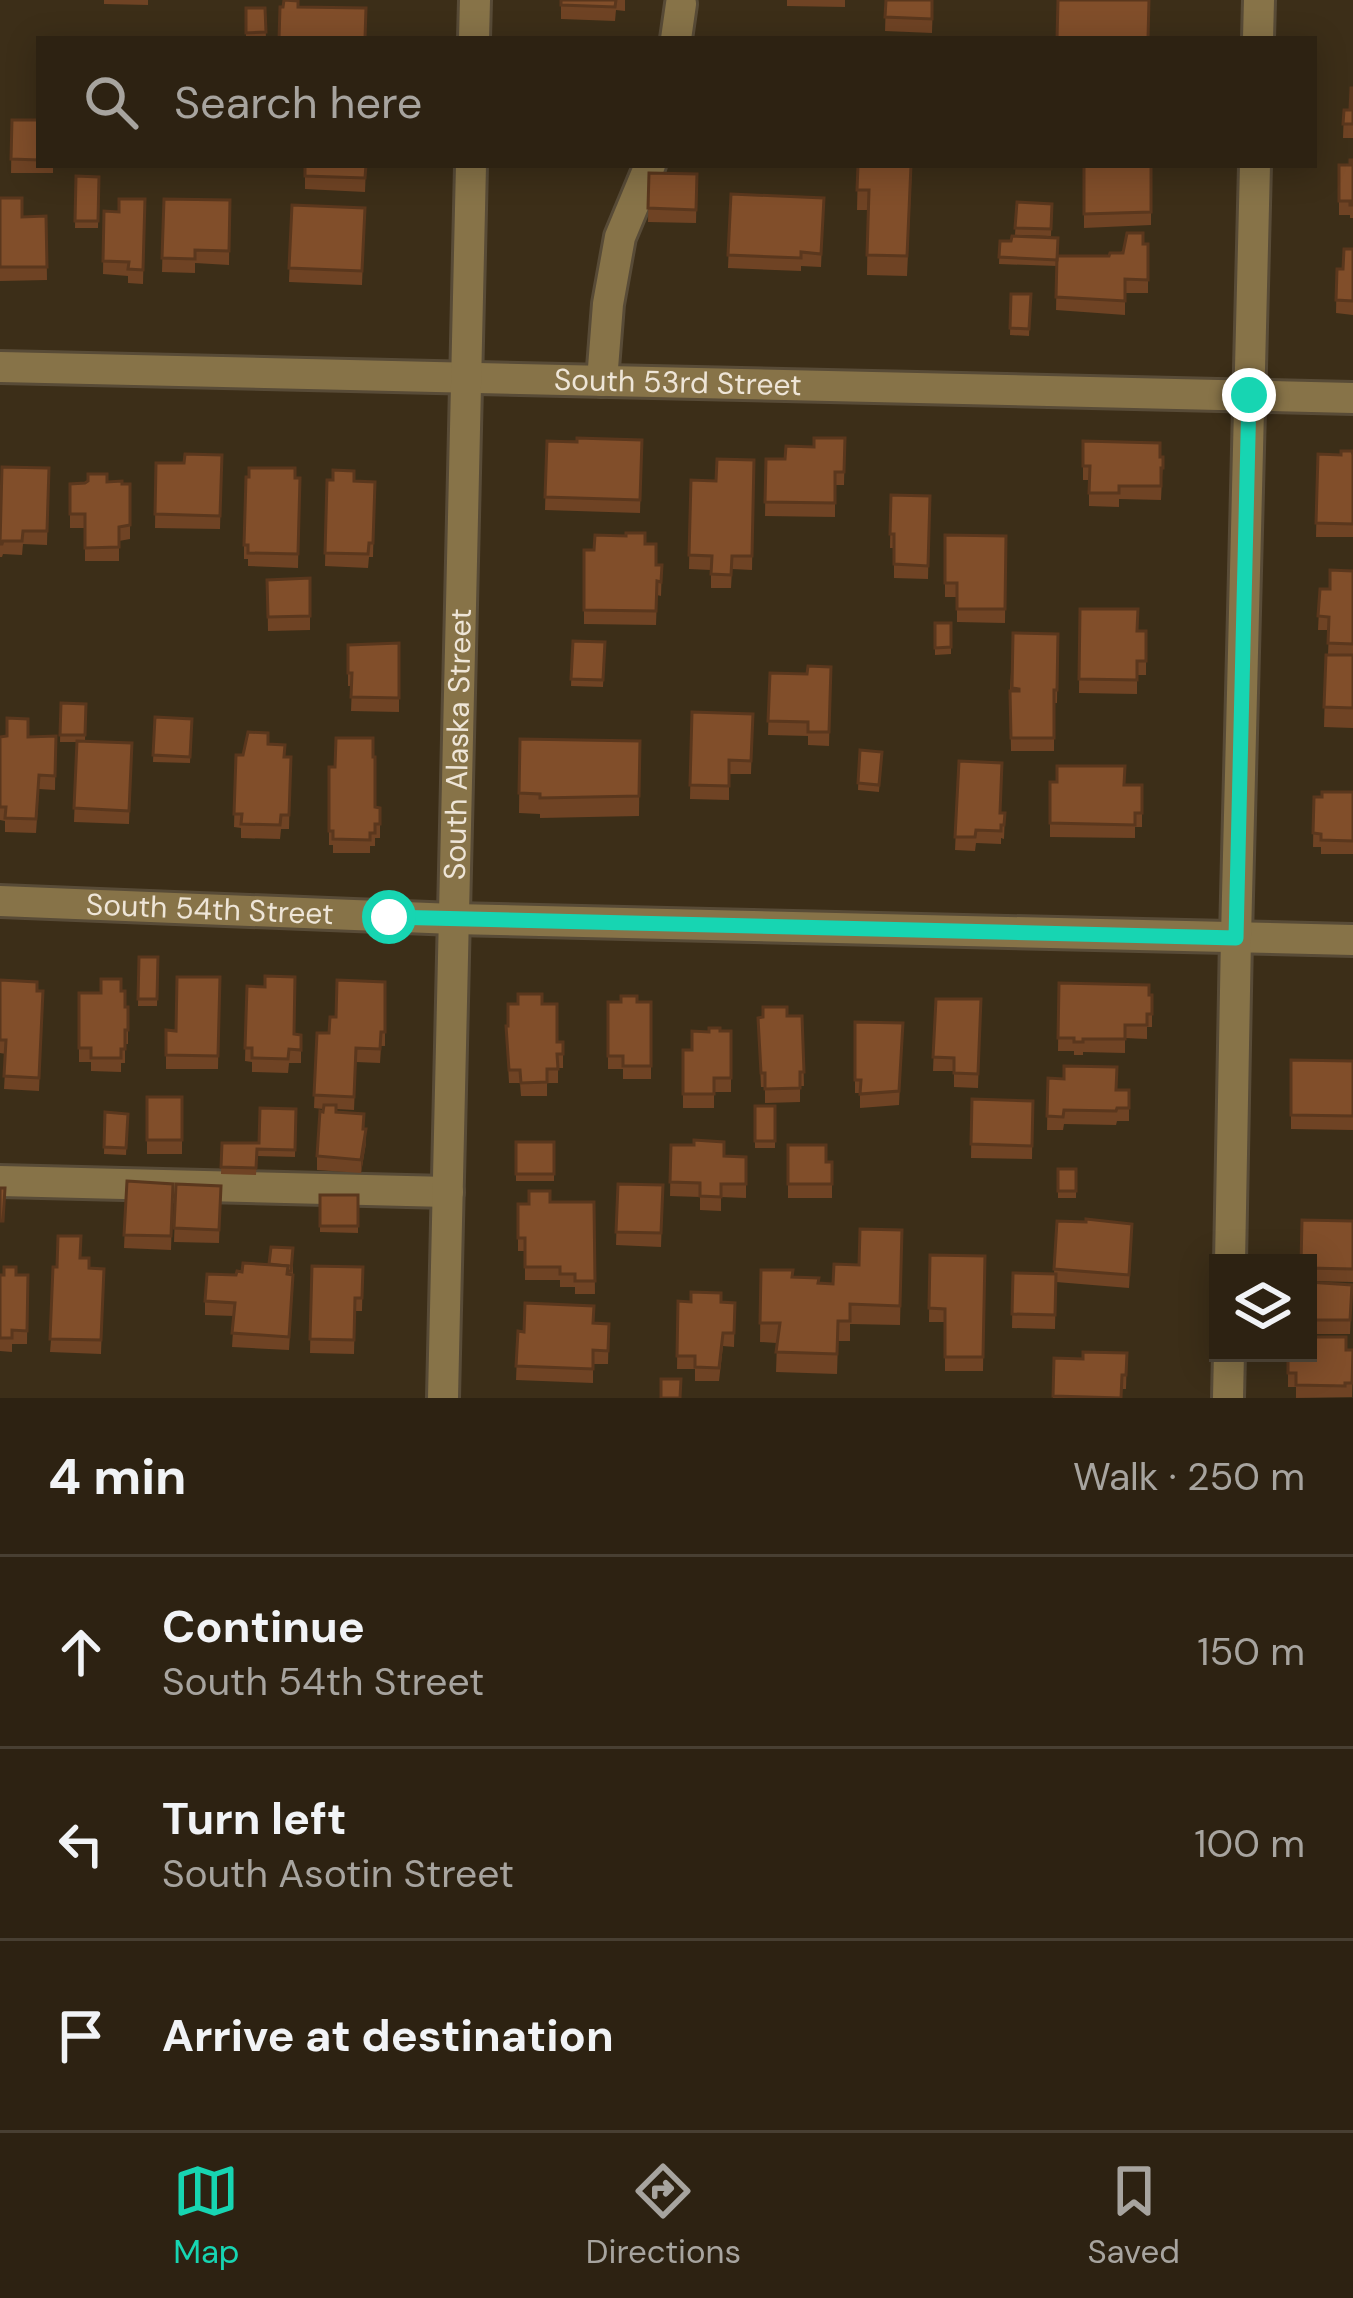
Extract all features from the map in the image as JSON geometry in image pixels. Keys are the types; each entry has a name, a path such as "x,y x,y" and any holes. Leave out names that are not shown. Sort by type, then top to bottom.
{"street":[{"path":"474,36 475,0"},
{"path":"1258,36 1259,0"},
{"path":"676,36 680,4"},
{"name":"South Alaska Street","path":"443,1398 471,168"},
{"path":"602,381 620,237 649,168"},
{"path":"1230,1254 1255,168"},
{"name":"South 53rd Street","path":"0,367 1353,398"},
{"name":"South 54th Street","path":"0,901 454,919 1353,940"},
{"path":"0,1181 448,1192"},
{"path":"1228,1398 1229,1362"}],"building":[{"path":"284,0 298,1 298,7 366,8 365,36 279,36"},
{"path":"561,0 616,0 615,7 561,5"},
{"path":"886,0 932,0 932,19 885,17"},
{"path":"1058,0 1149,0 1148,36 1057,36"},
{"path":"246,8 265,8 266,32 246,33"},
{"path":"1351,88 1353,124 1343,124 1344,110 1350,110"},
{"path":"12,120 36,120 36,160 11,159"},
{"path":"1350,160 1353,205 1339,201 1339,165 1350,165"},
{"path":"305,168 366,168 365,178 305,176"},
{"path":"858,168 911,168 907,256 867,255 869,190 857,190"},
{"path":"1084,168 1151,168 1151,212 1084,214"},
{"path":"649,173 697,174 696,210 648,208"},
{"path":"76,176 99,177 98,221 75,221"},
{"path":"731,194 824,198 821,254 801,252 801,258 728,255"},
{"path":"0,198 22,198 22,217 46,216 47,267 0,267"},
{"path":"119,199 145,199 143,270 128,269 129,262 103,261 104,211 119,212"},
{"path":"164,199 230,200 229,251 195,250 195,259 162,258"},
{"path":"1017,202 1052,204 1051,229 1015,228"},
{"path":"292,205 365,208 362,271 289,268"},
{"path":"1127,233 1143,233 1143,244 1148,244 1148,280 1125,279 1125,301 1056,297 1057,256 1123,253"},
{"path":"1012,236 1058,238 1057,260 999,257 1000,241 1011,241"},
{"path":"1344,249 1353,249 1353,301 1336,300 1337,269 1343,269"},
{"path":"1011,294 1031,294 1029,329 1010,328"},
{"path":"577,438 642,440 640,500 545,497 547,441 577,442"},
{"path":"814,438 845,438 844,472 835,472 835,503 765,502 766,459 785,459 786,446 814,447"},
{"path":"1083,441 1160,443 1161,486 1119,486 1119,493 1089,493 1090,466 1083,466"},
{"path":"1341,451 1353,455 1353,524 1316,523 1318,454 1341,455"},
{"path":"185,454 222,455 220,516 155,514 156,463 184,463"},
{"path":"717,459 754,460 752,556 732,556 731,575 711,574 712,556 689,555 691,480 716,481"},
{"path":"2,467 49,468 47,531 23,531 22,541 0,544"},
{"path":"249,468 295,468 295,478 300,478 298,554 248,553 244,545"},
{"path":"333,470 354,471 354,481 375,482 373,543 369,543 368,554 325,553 327,480 333,480"},
{"path":"88,474 107,474 107,482 130,484 130,525 119,527 119,547 85,548 85,514 70,514 70,484 85,483"},
{"path":"891,495 930,496 928,566 894,564"},
{"path":"645,533 645,544 656,544 656,565 662,565 656,611 584,610 584,550 594,550 595,535"},
{"path":"945,535 1006,536 1005,609 957,609 957,583 945,583"},
{"path":"1330,570 1353,571 1353,644 1328,643 1329,617 1318,616 1320,589 1330,589"},
{"path":"310,578 310,616 268,617 267,580"},
{"path":"1080,609 1138,609 1137,631 1146,631 1146,661 1137,661 1137,680 1079,679"},
{"path":"935,623 951,623 951,647 935,648"},
{"path":"1013,633 1058,634 1054,738 1011,738 1010,691 1019,691 1012,688"},
{"path":"573,641 605,642 603,680 571,679"},
{"path":"399,643 399,698 351,697 348,645"},
{"path":"1326,655 1353,655 1353,708 1324,707"},
{"path":"808,666 831,667 829,732 808,732 808,722 768,721 770,673 807,674"},
{"path":"61,703 86,704 85,735 60,735"},
{"path":"692,712 753,714 751,761 729,760 729,786 690,785"},
{"path":"155,717 192,719 190,757 153,755"},
{"path":"7,718 28,719 28,737 56,736 55,776 39,775 36,819 5,818 6,807 0,807 0,737 7,736"},
{"path":"248,732 268,733 268,744 285,745 284,757 291,757 289,815 281,815 280,825 241,824 242,814 234,814 236,755 243,755"},
{"path":"336,738 373,738 375,807 380,808 380,824 375,824 370,840 333,839 329,831 329,767 335,767"},
{"path":"520,739 640,741 639,796 540,798 540,794 519,793"},
{"path":"77,741 132,743 129,811 74,808"},
{"path":"860,750 882,752 879,785 858,783"},
{"path":"959,761 1002,763 1000,813 1005,813 1001,831 976,830 975,837 955,837"},
{"path":"1057,766 1125,766 1124,785 1142,785 1142,813 1135,813 1135,825 1050,823 1050,782 1057,782"},
{"path":"1322,792 1353,792 1353,841 1321,840 1321,834 1313,833 1314,797 1322,797"},
{"path":"139,957 158,957 157,999 138,999"},
{"path":"265,976 295,977 294,1034 301,1035 301,1050 289,1049 288,1059 252,1058 252,1048 245,1048 247,986 265,987"},
{"path":"177,977 220,977 218,1056 166,1055 166,1030 176,1031"},
{"path":"101,979 121,979 121,991 125,991 128,1030 121,1058 91,1058 91,1048 79,1048 79,993 101,993"},
{"path":"0,980 37,982 37,991 43,991 39,1078 4,1076"},
{"path":"337,980 385,982 385,1032 381,1032 380,1049 356,1048 354,1097 314,1095 317,1033 329,1033 330,1017 336,1017"},
{"path":"1059,983 1149,985 1152,1014 1147,1014 1147,1025 1125,1025 1125,1039 1074,1042 1074,1038 1058,1038"},
{"path":"518,994 542,994 542,1004 557,1004 557,1042 563,1042 563,1054 557,1054 558,1069 547,1069 547,1082 521,1083 520,1070 509,1070 508,1004 518,1004"},
{"path":"621,996 651,1002 651,1066 623,1066 623,1056 608,1056 608,1002 621,1002"},
{"path":"936,999 981,999 978,1074 954,1073 954,1058 933,1057"},
{"path":"763,1007 787,1007 787,1016 802,1016 800,1088 765,1089 758,1018 763,1017"},
{"path":"855,1022 903,1023 899,1091 860,1094 861,1080 855,1080"},
{"path":"709,1028 731,1031 731,1078 714,1078 714,1094 683,1094 683,1050 692,1050 692,1031 709,1032"},
{"path":"1291,1060 1353,1061 1353,1116 1291,1115"},
{"path":"1064,1066 1117,1067 1116,1090 1129,1090 1129,1108 1064,1110 1063,1117 1047,1116 1048,1078 1064,1079"},
{"path":"147,1097 182,1097 182,1140 147,1140"},
{"path":"972,1099 1033,1101 1032,1146 971,1144"},
{"path":"324,1105 336,1105 336,1112 364,1114 361,1160 317,1156"},
{"path":"755,1106 775,1106 775,1141 755,1141"},
{"path":"260,1108 296,1109 295,1150 257,1149 256,1168 221,1167 222,1143 259,1143"},
{"path":"105,1112 128,1114 126,1148 104,1147"},
{"path":"694,1140 724,1142 724,1156 746,1157 746,1184 721,1184 721,1197 700,1196 700,1183 670,1182 671,1145 694,1145"},
{"path":"516,1142 554,1142 554,1174 516,1174"},
{"path":"788,1145 826,1145 832,1184 788,1184"},
{"path":"1058,1169 1076,1169 1076,1191 1058,1191"},
{"path":"127,1181 173,1184 171,1236 124,1235"},
{"path":"176,1184 221,1186 219,1230 174,1228"},
{"path":"618,1184 663,1185 661,1233 616,1232"},
{"path":"0,1188 5,1188 3,1221 0,1221"},
{"path":"529,1191 550,1191 550,1202 594,1202 595,1281 575,1281 575,1274 560,1274 560,1267 525,1267 525,1238 518,1238 518,1204 529,1204"},
{"path":"320,1195 358,1195 358,1226 320,1226"},
{"path":"1302,1220 1353,1221 1353,1269 1317,1268 1317,1254 1301,1254"},
{"path":"1057,1221 1132,1224 1129,1275 1054,1269"},
{"path":"860,1229 902,1230 900,1306 850,1304 850,1321 838,1321 837,1354 776,1352 780,1323 760,1323 761,1270 793,1270 792,1277 833,1284 834,1264 859,1265"},
{"path":"58,1236 81,1236 80,1258 89,1258 89,1268 104,1269 101,1340 50,1339"},
{"path":"271,1247 293,1248 291,1271 288,1266 269,1264"},
{"path":"930,1255 985,1256 983,1357 945,1357 945,1309 929,1308"},
{"path":"243,1263 288,1266 287,1274 293,1275 289,1337 232,1333 235,1303 205,1301 207,1274 236,1275 242,1272"},
{"path":"312,1266 363,1267 362,1298 355,1298 354,1340 310,1339"},
{"path":"4,1267 16,1267 16,1275 28,1275 27,1331 12,1330 12,1338 0,1338"},
{"path":"1013,1273 1056,1274 1055,1315 1012,1314"},
{"path":"1317,1283 1352,1285 1350,1320 1317,1320"},
{"path":"691,1292 721,1293 721,1302 735,1303 734,1333 723,1333 719,1368 695,1367 695,1356 677,1356 678,1301 691,1302"},
{"path":"525,1303 594,1306 593,1323 609,1324 608,1351 593,1350 593,1369 516,1366"},
{"path":"1317,1337 1346,1337 1346,1350 1353,1350 1352,1383 1345,1386 1296,1385 1296,1373 1288,1373 1288,1362 1317,1362"},
{"path":"1083,1352 1127,1353 1121,1398 1053,1396 1054,1358 1083,1359"},
{"path":"661,1379 681,1379 680,1398 661,1398"}],"route":[{"path":"389,917 1236,938 1249,395"}]}
